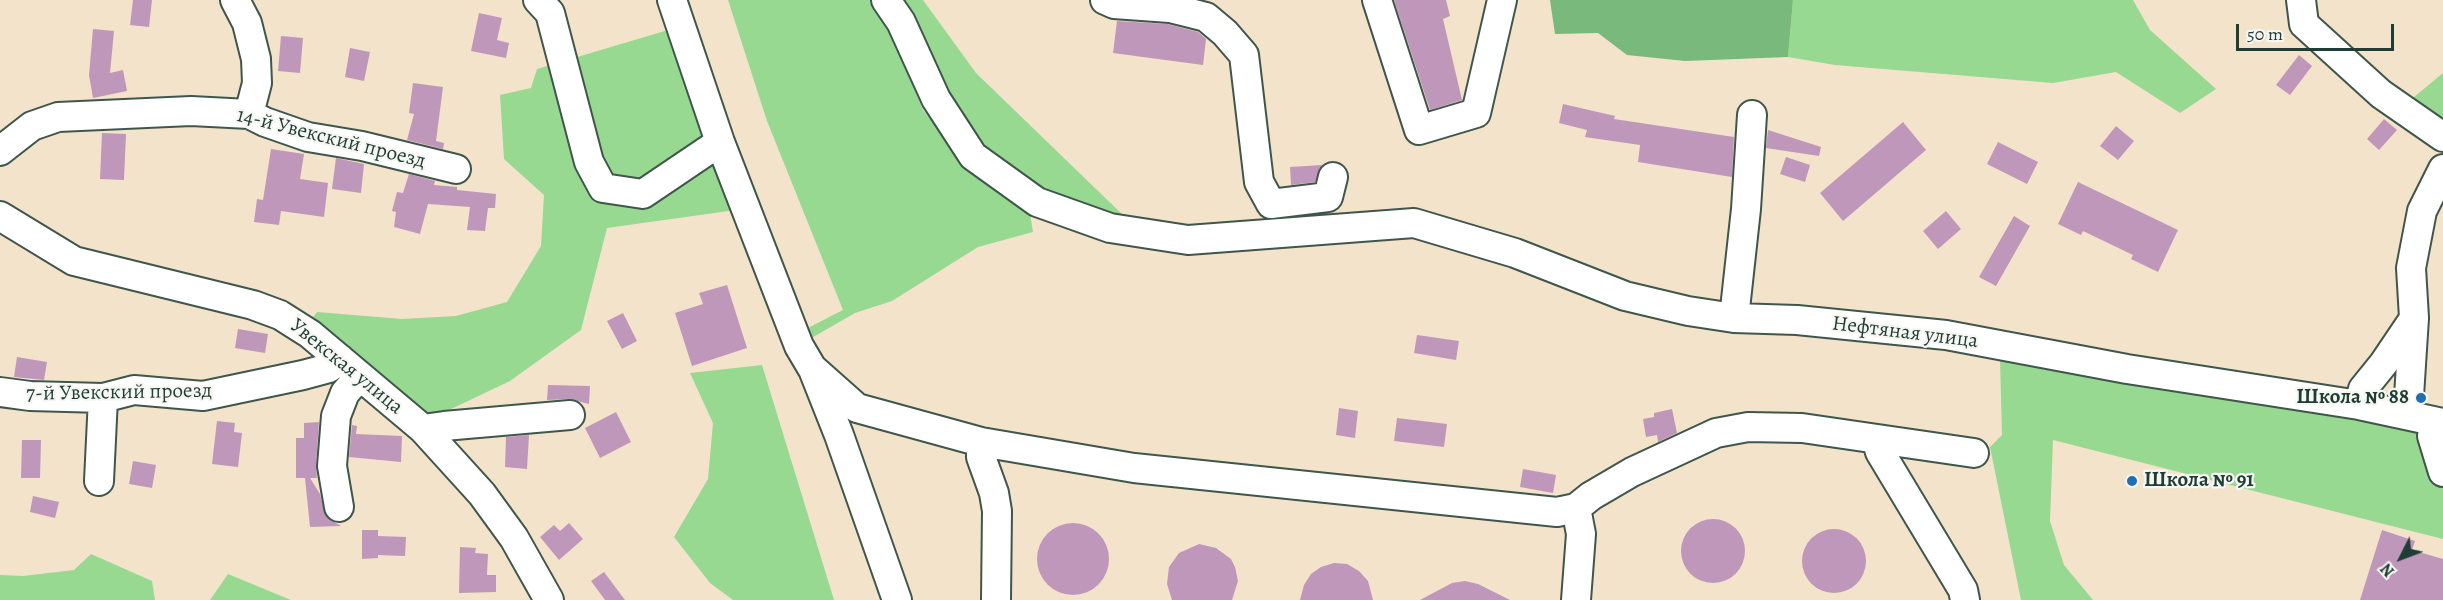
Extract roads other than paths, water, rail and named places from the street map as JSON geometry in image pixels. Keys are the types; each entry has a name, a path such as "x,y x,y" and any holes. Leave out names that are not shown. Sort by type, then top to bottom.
{"street":[{"path":"236,0 247,23 256,59 257,83 249,114"},
{"path":"672,0 720,142 805,357 839,435 897,600"},
{"name":"Нефтяная улица","path":"886,0 901,22 936,99 973,156 1036,202 1110,228 1188,240 1414,223 1515,253 1625,296 1688,311 1734,318 1797,320 1946,335 2127,369 2405,413 2439,423"},
{"path":"1105,0 1114,4 1170,8 1206,17 1225,33 1244,55 1259,183 1271,204 1328,197 1333,177"},
{"path":"1377,0 1419,130 1476,113 1502,0"},
{"path":"2301,0 2304,24 2381,94 2443,137"},
{"path":"544,6 589,162 603,188 643,194 720,142"},
{"name":"14-й Увекский проезд","path":"0,151 32,126 58,117 191,111 249,114 308,137 362,146 456,169"},
{"path":"1734,318 1746,209 1752,115"},
{"path":"2405,413 2409,396 2414,318 2411,268 2421,211 2443,169"},
{"name":"Увекская улица","path":"0,216 74,261 253,305 280,315 310,334 423,429 482,494 514,538 549,600"},
{"path":"2359,405 2363,388 2384,363 2414,318"},
{"path":"805,357 857,408 981,442 1134,468 1557,512 1576,508 1591,496 1632,472 1716,433 1748,427 1802,428 1974,453"},
{"name":"7-й Увекский проезд","path":"0,392 30,396 103,398 134,390 203,396 329,368 350,368"},
{"path":"339,507 332,466 336,416 345,393 350,368"},
{"path":"99,481 103,398"},
{"path":"423,429 570,415"},
{"path":"2439,423 2432,436 2443,472"},
{"path":"1876,439 1880,452 1970,597"},
{"path":"981,442 981,457 994,493 997,511 996,600"},
{"path":"1576,508 1581,534 1576,600"}],"place":[{"name":"Школа № 88","path":"2421,398"},
{"name":"Школа № 91","path":"2132,481"}]}
